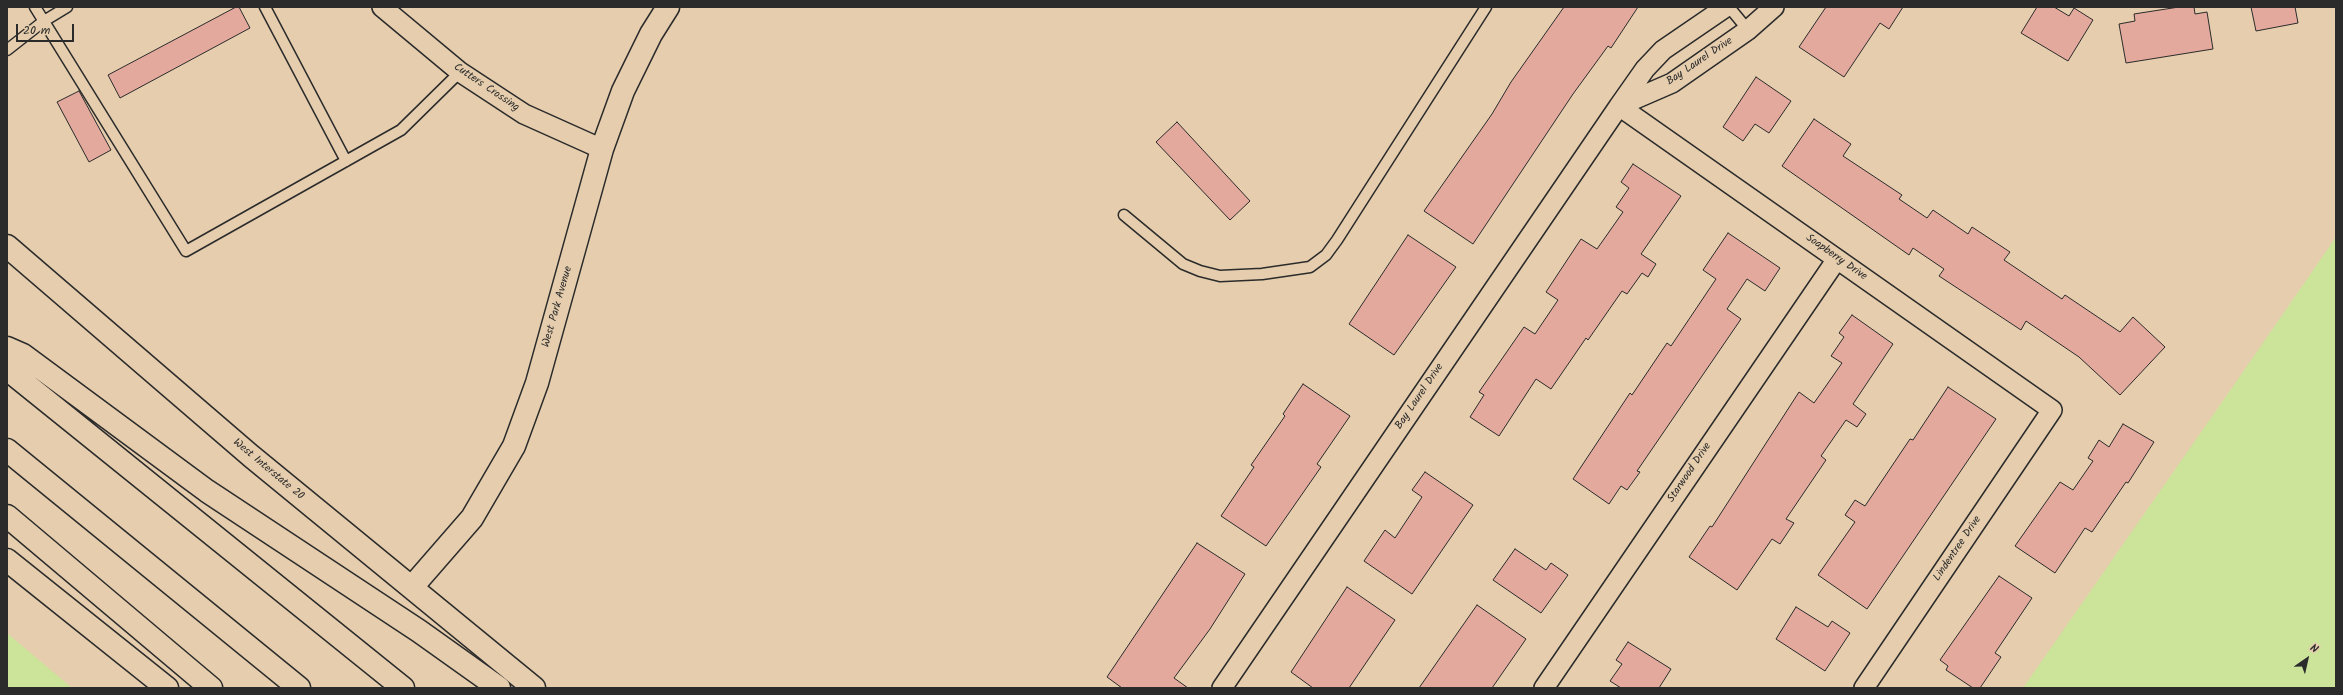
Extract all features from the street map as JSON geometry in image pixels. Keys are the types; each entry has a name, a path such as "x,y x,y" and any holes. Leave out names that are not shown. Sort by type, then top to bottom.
{"main road":[{"name":"West Park Avenue","path":"412,587 472,518 514,446 537,383 602,148 623,90 651,34 668,7"},
{"name":"West Interstate 20","path":"10,249 251,456 534,688"},
{"path":"7,348 23,355 207,491 419,631 499,688"},
{"path":"7,369 404,688"},
{"path":"7,450 299,688"},
{"path":"7,516 211,688"},
{"path":"7,560 167,688"}],"street":[{"name":"Cutters Crossing","path":"382,7 460,72 524,114 602,148"},
{"name":"Bay Laurel Drive","path":"1222,688 1644,69 1663,50 1726,7"},
{"name":"Bay Laurel Drive","path":"1619,106 1672,83 1748,30 1774,7"},
{"name":"Soapberry Drive","path":"1619,106 2052,410"},
{"name":"Starwood Drive","path":"1544,688 1837,259"},
{"name":"Lindentree Drive","path":"1864,688 2052,410"}],"lane":[{"path":"35,7 186,251 401,130 460,72"},
{"path":"7,50 44,20 67,7"},
{"path":"265,7 346,161"},
{"path":"1124,215 1183,264 1200,271 1220,276 1255,275 1286,272 1310,267 1326,255 1337,240 1486,7"},
{"path":"1729,7 1748,30"}],"green space":[{"path":"2336,237 2336,688 2023,688 2245,369"},
{"path":"7,633 72,688 7,688"}],"building":[{"path":"236,7 239,7 250,28 120,98 108,75"},
{"path":"1564,7 1638,7 1611,48 1608,46 1573,94 1473,244 1424,211 1492,114 1511,82"},
{"path":"1826,7 1903,7 1889,29 1880,23 1844,77 1799,47"},
{"path":"2037,7 2054,7 2069,16 2074,8 2093,20 2068,61 2021,33"},
{"path":"2179,7 2194,7 2195,14 2207,12 2213,49 2126,63 2119,24 2135,21 2134,14"},
{"path":"2251,7 2295,7 2298,23 2256,31"},
{"path":"1756,77 1791,101 1769,133 1755,124 1743,141 1723,127"},
{"path":"79,91 111,150 89,162 57,102"},
{"path":"1814,119 1851,144 1843,156 1902,195 1899,199 1927,218 1933,210 1968,234 1972,227 2010,252 2004,260 2062,299 2065,295 2120,332 2133,317 2165,347 2120,395 2079,357 2026,321 2021,330 1939,276 1944,269 1913,248 1909,255 1782,166"},
{"path":"1177,122 1250,201 1230,220 1156,142"},
{"path":"1633,164 1681,196 1641,254 1656,264 1648,277 1642,273 1627,294 1622,291 1588,340 1586,338 1551,389 1536,379 1499,436 1470,417 1484,395 1479,392 1524,327 1535,334 1558,300 1546,292 1581,239 1597,249 1623,212 1616,207 1629,188 1621,182"},
{"path":"1728,233 1780,268 1765,291 1747,279 1727,309 1741,319 1637,471 1640,472 1627,490 1621,486 1609,504 1573,479 1630,393 1632,395 1667,343 1671,346 1716,279 1703,270"},
{"path":"1408,235 1456,267 1394,355 1349,324"},
{"path":"1852,315 1893,344 1853,404 1866,414 1857,427 1846,420 1821,456 1826,460 1786,519 1794,523 1780,544 1772,539 1737,590 1689,557 1710,526 1712,527 1799,392 1814,403 1842,363 1831,356 1844,337 1839,333"},
{"path":"1303,384 1350,416 1317,464 1321,467 1266,546 1221,516 1254,467 1251,465 1285,416 1283,414"},
{"path":"1948,387 1996,419 1867,609 1818,575 1855,522 1845,515 1855,500 1865,506 1910,439 1913,440"},
{"path":"2123,424 2154,442 2128,483 2126,482 2092,532 2085,528 2055,573 2015,546 2060,482 2073,490 2093,461 2088,458 2099,440 2109,447"},
{"path":"1425,472 1473,505 1412,594 1364,561 1385,530 1395,538 1422,497 1412,490"},
{"path":"1197,543 1245,574 1210,629 1174,678 1188,688 1122,688 1107,677"},
{"path":"1515,549 1546,570 1551,563 1568,575 1541,613 1493,580"},
{"path":"1999,576 2032,598 1995,653 2001,657 1980,688 1973,688 1946,670 1948,666 1940,660"},
{"path":"1347,587 1395,620 1349,688 1313,688 1291,672"},
{"path":"1477,605 1526,639 1492,688 1419,688"},
{"path":"1796,607 1828,627 1832,621 1850,633 1825,671 1776,639"},
{"path":"1628,642 1671,669 1659,688 1621,688 1610,681 1622,664 1616,660"}]}
